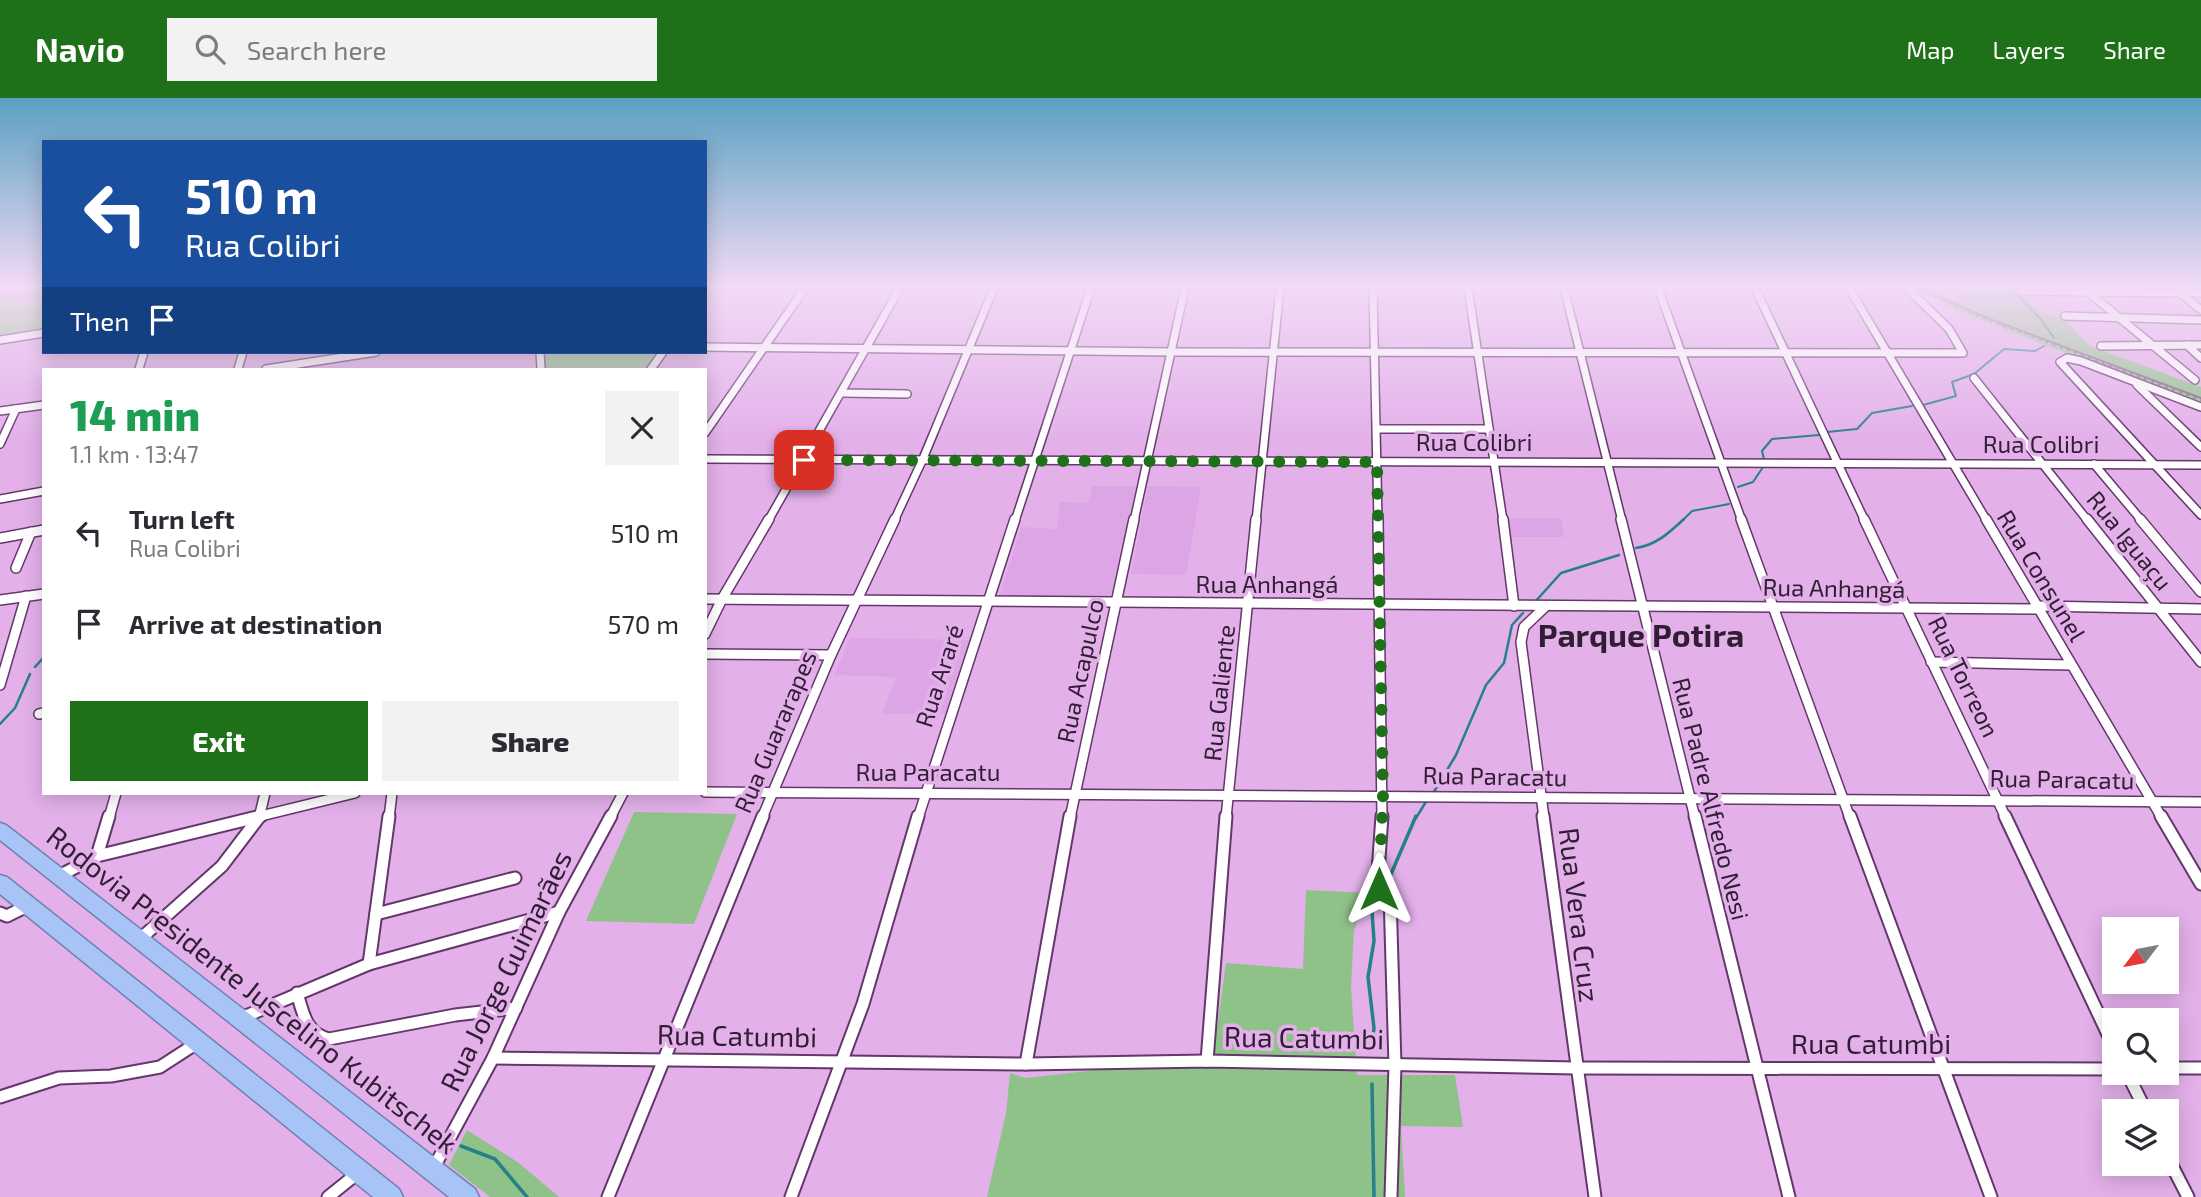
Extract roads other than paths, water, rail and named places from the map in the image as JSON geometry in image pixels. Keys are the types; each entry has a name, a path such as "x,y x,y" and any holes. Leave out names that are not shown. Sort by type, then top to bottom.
{"highway":[{"name":"Rodovia Presidente Juscelino Kubitschek","path":"0,830 467,1197"},
{"path":"0,883 391,1197"}],"street":[{"path":"707,430 769,339"},
{"path":"707,630 722,599 872,339"},
{"name":"Rua Guararapes","path":"608,1197 831,655 922,461 973,339"},
{"name":"Rua Araré","path":"791,1197 863,1004 925,793 1073,339"},
{"name":"Rua Acapulco","path":"1026,1064 1074,795 1175,339"},
{"name":"Rua Galiente","path":"1207,1060 1228,796 1274,339"},
{"path":"1375,339 1383,797 1377,886 1390,894 1395,1065 1391,1197"},
{"path":"1475,339 1514,606"},
{"name":"Rua Padre Alfredo Nesi","path":"1578,339 1641,606 1789,1197"},
{"path":"1677,339 1991,1197"},
{"name":"Rua Torreon","path":"1779,339 2102,1022"},
{"name":"Rua Consunel","path":"1879,339 2150,802 2201,884"},
{"path":"707,347 968,351 1581,351 1957,355 1964,351 1957,339"},
{"path":"2147,339 2195,380"},
{"path":"2187,345 2201,358"},
{"path":"2101,346 2201,345"},
{"path":"271,368 345,354"},
{"path":"2201,407 2081,361 2062,359 2060,362 2109,412 2201,515"},
{"name":"Rua Iguaçu","path":"1974,378 2201,662"},
{"path":"2134,382 2201,447"},
{"path":"842,393 907,394"},
{"path":"0,411 42,405"},
{"path":"0,444 16,409"},
{"path":"1377,429 1489,429"},
{"name":"Rua Colibri","path":"707,459 2201,465"},
{"path":"2094,464 2201,592"},
{"path":"0,499 42,491"},
{"path":"0,538 42,530"},
{"path":"16,568 31,532"},
{"path":"0,600 42,594"},
{"path":"0,685 12,652 16,621 26,596"},
{"name":"Rua Anhangá","path":"707,599 1249,605 2201,609"},
{"name":"Rua Vera Cruz","path":"1546,606 1524,627 1521,642 1595,1197"},
{"path":"707,654 831,655"},
{"path":"1931,662 2071,665"},
{"name":"Rua Paracatu","path":"707,792 2201,803"},
{"path":"97,856 115,795"},
{"path":"139,940 207,883 261,815 265,795"},
{"path":"60,876 97,856 346,795"},
{"path":"369,964 392,795"},
{"name":"Rua Jorge Guimarães","path":"433,1170 493,1058 559,912 622,795"},
{"path":"376,914 515,878"},
{"path":"0,913 7,916 27,906"},
{"path":"238,1019 369,964 559,912"},
{"path":"297,993 307,1026 317,1035 329,1038 455,1015 516,1008"},
{"path":"0,1097 58,1078 111,1076 160,1067 199,1042"},
{"name":"Rua Catumbi","path":"493,1058 1026,1064 1207,1060 1576,1068 2102,1069"},
{"path":"2179,1068 2201,1068"},
{"path":"328,1197 359,1171"},
{"path":"2177,1176 2188,1197"}],"waterway":[{"path":"1923,405 1956,396 1952,382 1974,374 2004,349 2035,351 2044,346"},
{"path":"1827,432 1857,429 1872,413 1912,406"},
{"path":"1764,459 1762,451 1772,439 1819,435"},
{"path":"1738,487 1753,482 1763,467"},
{"path":"1684,519 1692,511 1729,504"},
{"path":"1636,548 1656,541 1684,519"},
{"path":"1534,603 1561,573 1619,555"},
{"path":"1432,795 1456,755 1486,685 1504,663 1512,625 1523,613"},
{"path":"35,667 42,659"},
{"path":"0,724 15,708 30,674"},
{"path":"1416,818 1427,800"},
{"path":"1385,888 1416,816"},
{"path":"1371,1051 1374,1028 1368,977 1374,941 1372,911 1381,895"},
{"path":"1372,1084 1374,1197"},
{"path":"461,1146 495,1159 527,1197"}],"tram line":[{"path":"2044,339 2201,398"}],"railway":[{"path":"2040,339 2201,400"}],"district":[{"name":"Parque Potira","path":"1641,636"}]}
